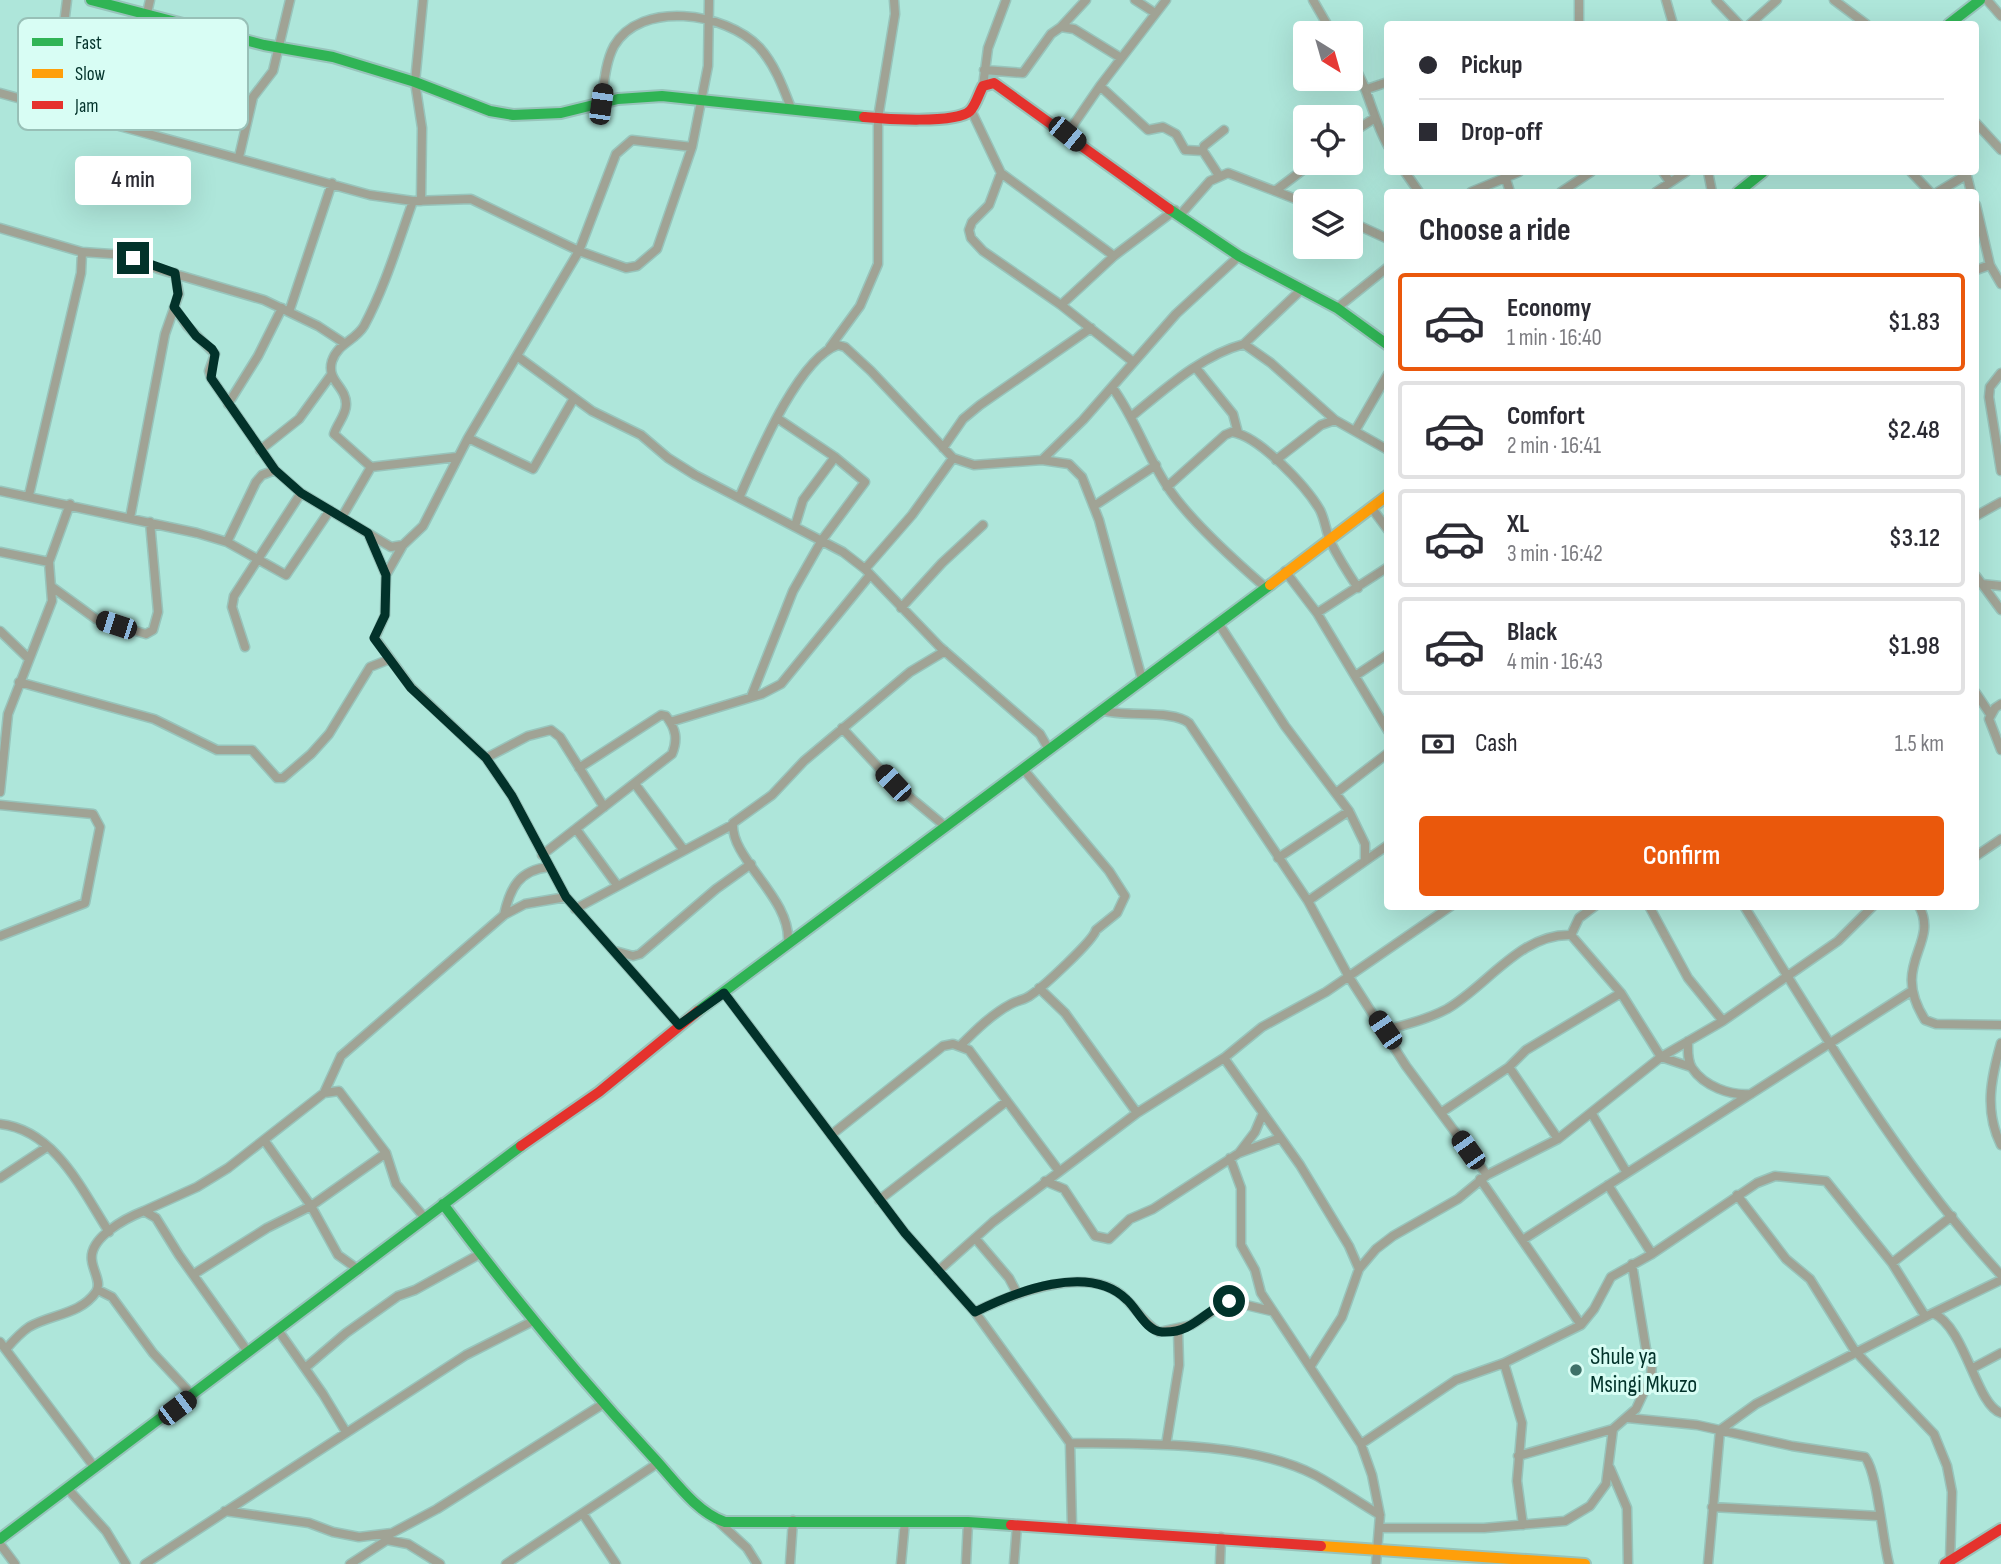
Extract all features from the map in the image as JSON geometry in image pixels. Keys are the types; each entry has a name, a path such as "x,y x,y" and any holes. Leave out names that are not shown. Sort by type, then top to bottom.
{"street":[{"path":"65,18 67,0"},
{"path":"91,0 156,18"},
{"path":"147,16 150,0"},
{"path":"248,118 253,97 273,71 290,0"},
{"path":"260,450 299,419 331,374 334,357 344,343 362,330 375,305 417,201 422,128 415,82 423,0"},
{"path":"136,130 370,195 417,201 461,198 480,201 579,251 626,268 646,260 657,249 692,147 708,66 709,0"},
{"path":"739,498 777,418 802,376 830,347 860,306 878,264 878,118 895,14 894,0"},
{"path":"248,39 333,57 415,82 490,111 513,115 561,113 601,104 662,96 878,118 962,115 971,110 983,86 988,48 1006,0"},
{"path":"984,71 1023,73 1051,33 1061,27 1086,0"},
{"path":"1135,0 1155,13"},
{"path":"1067,134 1166,0"},
{"path":"1314,0 1325,21"},
{"path":"1666,0 1672,21"},
{"path":"1716,0 1736,21"},
{"path":"1753,21 1777,0"},
{"path":"1833,0 1862,21"},
{"path":"1953,21 1980,0"},
{"path":"1987,0 2001,16"},
{"path":"1579,21 1582,1"},
{"path":"601,104 606,71 613,47 621,33 647,18 682,12 707,16 742,32 760,48 776,71 791,108"},
{"path":"1061,27 1074,29 1121,58"},
{"path":"1363,82 1384,137"},
{"path":"983,86 994,83 1001,86 1121,177 1178,212 1239,256 1337,308 1384,342"},
{"path":"1367,89 1384,83"},
{"path":"1100,86 1148,131 1163,127 1176,134 1185,150 1203,151"},
{"path":"0,93 18,98"},
{"path":"971,110 1001,173 1114,256"},
{"path":"1363,126 1375,118"},
{"path":"1979,127 2001,150"},
{"path":"239,157 245,130"},
{"path":"1203,151 1209,140 1224,130"},
{"path":"386,575 403,545 423,526 457,457 579,251 616,155 624,144 632,140 692,147"},
{"path":"1203,151 1218,174"},
{"path":"1001,173 989,205 972,222 969,230 971,237 983,251 1061,305 1132,361"},
{"path":"1061,305 1114,256 1178,212 1218,174 1241,176 1293,198"},
{"path":"1275,191 1296,175"},
{"path":"1479,189 1513,175"},
{"path":"1577,189 1589,175"},
{"path":"1665,175 1670,182"},
{"path":"1660,189 1681,175"},
{"path":"1742,189 1759,175"},
{"path":"1914,175 1927,189"},
{"path":"1942,189 1963,175"},
{"path":"1506,179 1509,189"},
{"path":"228,404 286,310 332,183"},
{"path":"1979,218 1990,265 2001,284"},
{"path":"0,228 82,252 126,255 286,310 344,343"},
{"path":"1363,228 1384,237"},
{"path":"29,495 81,273 82,252"},
{"path":"1042,460 1112,387 1132,361 1176,314 1239,256"},
{"path":"1979,269 1990,265"},
{"path":"1337,308 1384,270"},
{"path":"130,518 165,334 178,294 175,273"},
{"path":"1132,416 1196,368 1244,344 1302,289"},
{"path":"174,307 196,336 212,349 215,354 211,378 275,470 301,493 391,547 403,545"},
{"path":"943,448 963,419 980,405 1091,328"},
{"path":"1244,344 1271,363 1335,420 1384,448"},
{"path":"830,347 845,347 953,458 974,464 1042,460 1065,463 1078,470 1094,506 1142,679"},
{"path":"517,356 574,398 641,435 668,458 822,540 868,572 945,652 1040,734 1048,748"},
{"path":"1196,368 1233,414 1238,433"},
{"path":"2001,373 1990,387 1989,397 2001,468"},
{"path":"331,374 345,398 346,407 334,434 371,467 457,457"},
{"path":"1355,431 1384,381"},
{"path":"1112,387 1132,416 1167,487 1238,564 1265,587"},
{"path":"468,438 533,469 574,398"},
{"path":"751,697 788,603 822,540 865,482 835,457 777,418"},
{"path":"1276,460 1321,425 1335,420"},
{"path":"1167,487 1216,441 1232,432 1238,433 1276,460 1317,506 1329,539 1358,588"},
{"path":"795,526 803,500 835,457"},
{"path":"670,722 751,697 781,684 953,458"},
{"path":"1094,506 1156,464"},
{"path":"342,517 371,467"},
{"path":"227,542 256,482 262,475 275,470"},
{"path":"0,491 150,522 227,542 286,575 330,510"},
{"path":"246,647 232,607 234,596 301,493"},
{"path":"0,1539 193,1396 487,1170 599,1092 679,1025 1024,769 1048,748 1219,624 1384,498"},
{"path":"1979,514 2001,502"},
{"path":"0,792 3,732 19,682 52,601 49,562 70,505"},
{"path":"1371,507 1384,525"},
{"path":"52,587 96,619 146,634 153,630 158,611 150,522"},
{"path":"901,608 942,562 983,525"},
{"path":"368,533 386,575 385,615 374,638 411,688 486,758 512,796 566,897 679,1025"},
{"path":"0,552 49,562"},
{"path":"1285,571 1317,613 1384,725"},
{"path":"1317,613 1384,571"},
{"path":"1979,580 2001,586"},
{"path":"1979,580 2001,610"},
{"path":"1219,624 1285,726 1349,811 1366,845 1365,859"},
{"path":"0,631 28,658"},
{"path":"575,909 732,825 772,794 842,728 918,665 945,652"},
{"path":"1354,676 1384,657"},
{"path":"19,682 155,719 217,750 252,750 277,778 283,778 312,754 329,734 370,667 390,659"},
{"path":"1979,698 1990,714 1991,726 2001,750"},
{"path":"1990,714 2001,704"},
{"path":"1101,710 1115,715 1177,717 1186,720 1308,901 1349,978 1406,1066 1442,1112 1580,1325"},
{"path":"542,855 672,754 676,743 670,722 666,716 655,717 622,742 579,768"},
{"path":"842,728 893,783 946,827"},
{"path":"486,758 528,736 551,730 560,737 604,807"},
{"path":"1336,793 1384,756"},
{"path":"831,1135 943,1046 961,1045 988,1020 1012,1004 1031,996 1117,913 1125,895 1024,769"},
{"path":"635,784 683,849"},
{"path":"0,805 93,814 100,827 85,903 0,936"},
{"path":"1278,858 1349,811"},
{"path":"732,825 744,856 776,902 785,920 788,943"},
{"path":"576,829 617,885"},
{"path":"1979,854 2001,839"},
{"path":"1308,901 1384,847"},
{"path":"614,951 633,956 640,954 716,889 751,864"},
{"path":"504,915 509,894 516,881 528,872 549,867"},
{"path":"324,1093 341,1056 504,915 526,904 566,897"},
{"path":"938,1271 1045,1181 1138,1113 1224,1058 1262,1027 1349,978 1445,910"},
{"path":"1571,935 1579,918 1590,910"},
{"path":"1651,910 1688,978 1723,1021"},
{"path":"1708,1564 1720,1430 1756,1404 2001,1278 1877,1116 1746,910"},
{"path":"1310,1367 1342,1317 1359,1269 1367,1257 1393,1236 1458,1199 1484,1177 1558,1139 1661,1057 1723,1021 1786,974 1838,941 1869,910"},
{"path":"1920,910 1925,924 1910,972 1910,992 1919,1010 1930,1024 2001,1025"},
{"path":"1385,1030 1448,1008 1520,953 1560,934 1571,935 1621,993 1661,1057 1691,1067 1708,1082 1731,1094 1753,1094"},
{"path":"1039,988 1065,1013 1138,1113"},
{"path":"1524,1239 1910,992"},
{"path":"724,993 879,1200 975,1312 1070,1443 1072,1527"},
{"path":"1442,1112 1509,1068 1526,1050 1621,993"},
{"path":"1688,1041 1691,1067"},
{"path":"2001,1043 1991,1084 1990,1106 1993,1129 2001,1144"},
{"path":"961,1045 1059,1171"},
{"path":"1224,1058 1300,1164 1359,1269"},
{"path":"1509,1068 1558,1139"},
{"path":"332,1072 339,1091 386,1153 396,1184 425,1218"},
{"path":"98,1290 91,1259 92,1250 108,1232 144,1211 197,1187 324,1093 339,1091"},
{"path":"879,1200 1007,1101"},
{"path":"1239,1153 1255,1132 1263,1113"},
{"path":"1592,1114 1627,1173"},
{"path":"0,1124 26,1130 47,1147 64,1164 108,1232"},
{"path":"1045,1181 1064,1189 1096,1236 1109,1239 1130,1219 1153,1209 1230,1158 1280,1138"},
{"path":"264,1140 311,1206 338,1255 359,1270"},
{"path":"0,1178 47,1147"},
{"path":"194,1274 267,1228 311,1206 386,1153"},
{"path":"1230,1158 1241,1188 1241,1245 1271,1311 1361,1444 1373,1475 1380,1515 1376,1564"},
{"path":"1361,1444 1456,1380 1504,1363 1580,1325 1594,1309 1611,1277 1652,1254 1737,1195 1775,1176 1826,1181 1892,1263 1929,1315 1946,1323 1972,1368 1987,1402 2001,1413"},
{"path":"1608,1185 1652,1254"},
{"path":"1737,1195 1786,1259 1810,1279 1855,1351 1925,1422 1940,1446 1952,1492 1948,1563"},
{"path":"443,1204 533,1321 603,1404 713,1518 733,1533 755,1561 746,1564"},
{"path":"144,1211 156,1218 248,1352"},
{"path":"1892,1263 1952,1216"},
{"path":"975,1238 1009,1278 1017,1293"},
{"path":"305,1368 346,1333 398,1296 415,1290 480,1254"},
{"path":"1354,1256 1367,1257"},
{"path":"1518,1456 1614,1429 1628,1419 1643,1396 1651,1377 1652,1363 1646,1349 1632,1264"},
{"path":"975,1312 1017,1293 1082,1282 1103,1285 1127,1300 1150,1327 1159,1332 1178,1330 1207,1317 1229,1301 1271,1311"},
{"path":"95,1468 3,1346 32,1326 68,1314 98,1290"},
{"path":"98,1290 112,1297 153,1353 193,1396"},
{"path":"145,1564 466,1356 533,1321"},
{"path":"278,1330 346,1432"},
{"path":"1166,1445 1179,1365 1178,1330"},
{"path":"1972,1368 2001,1353"},
{"path":"1504,1363 1522,1423 1517,1480 1523,1525"},
{"path":"225,1511 309,1523 333,1532 359,1537 392,1533 437,1509 603,1404"},
{"path":"1628,1419 1720,1430 1793,1446 1865,1457 1872,1466 1878,1516 1889,1564"},
{"path":"1379,1528 1523,1525 1565,1521 1579,1515 1600,1494 1610,1468 1614,1429"},
{"path":"1070,1443 1166,1445 1275,1460 1314,1475 1380,1515"},
{"path":"506,1564 658,1463"},
{"path":"1610,1468 1627,1508 1628,1564"},
{"path":"67,1488 106,1531 126,1564"},
{"path":"1712,1507 1878,1516"},
{"path":"583,1514 617,1564"},
{"path":"713,1518 725,1522 905,1521 1072,1527 1221,1537 1482,1561 1585,1564"},
{"path":"790,1564 793,1520"},
{"path":"901,1564 905,1521"},
{"path":"966,1564 968,1522"},
{"path":"1014,1564 1017,1525"},
{"path":"1948,1563 2001,1529"},
{"path":"1220,1564 1221,1537"},
{"path":"349,1564 387,1540 408,1544 440,1564"},
{"path":"0,1545 16,1564"}],"traffic: fast":[{"path":"91,0 160,18"},
{"path":"1953,21 1980,0"},
{"path":"248,41 333,57 415,82 490,111 513,115 561,113 618,99 662,96 864,117"},
{"path":"1742,189 1759,175"},
{"path":"1169,209 1239,256 1337,308 1384,342"},
{"path":"698,1011 1270,585"},
{"path":"0,1539 521,1146"},
{"path":"443,1204 518,1301 596,1394 685,1493 714,1517 725,1522 968,1522 1011,1525"}],"traffic: slow":[{"path":"1270,585 1384,498"},
{"path":"1321,1546 1585,1564"}],"traffic: jam":[{"path":"864,117 919,120 962,115 970,111 983,86 994,83 1169,209"},
{"path":"521,1146 599,1092 698,1011"},
{"path":"1011,1525 1321,1546"},
{"path":"1945,1564 2001,1529"}],"place":[{"name":"Shule ya Msingi Mkuzo","path":"1576,1370"}],"route":[{"path":"133,258 175,273 178,294 174,307 196,336 212,349 215,354 209,371 211,378 275,470 301,493 368,533 386,575 385,615 375,631 374,638 411,688 486,758 512,796 542,855 575,909 679,1025 724,993 750,1031 905,1233 975,1312 1017,1293 1082,1282 1103,1285 1117,1291 1150,1327 1159,1332 1170,1332 1200,1321 1229,1301"}]}
